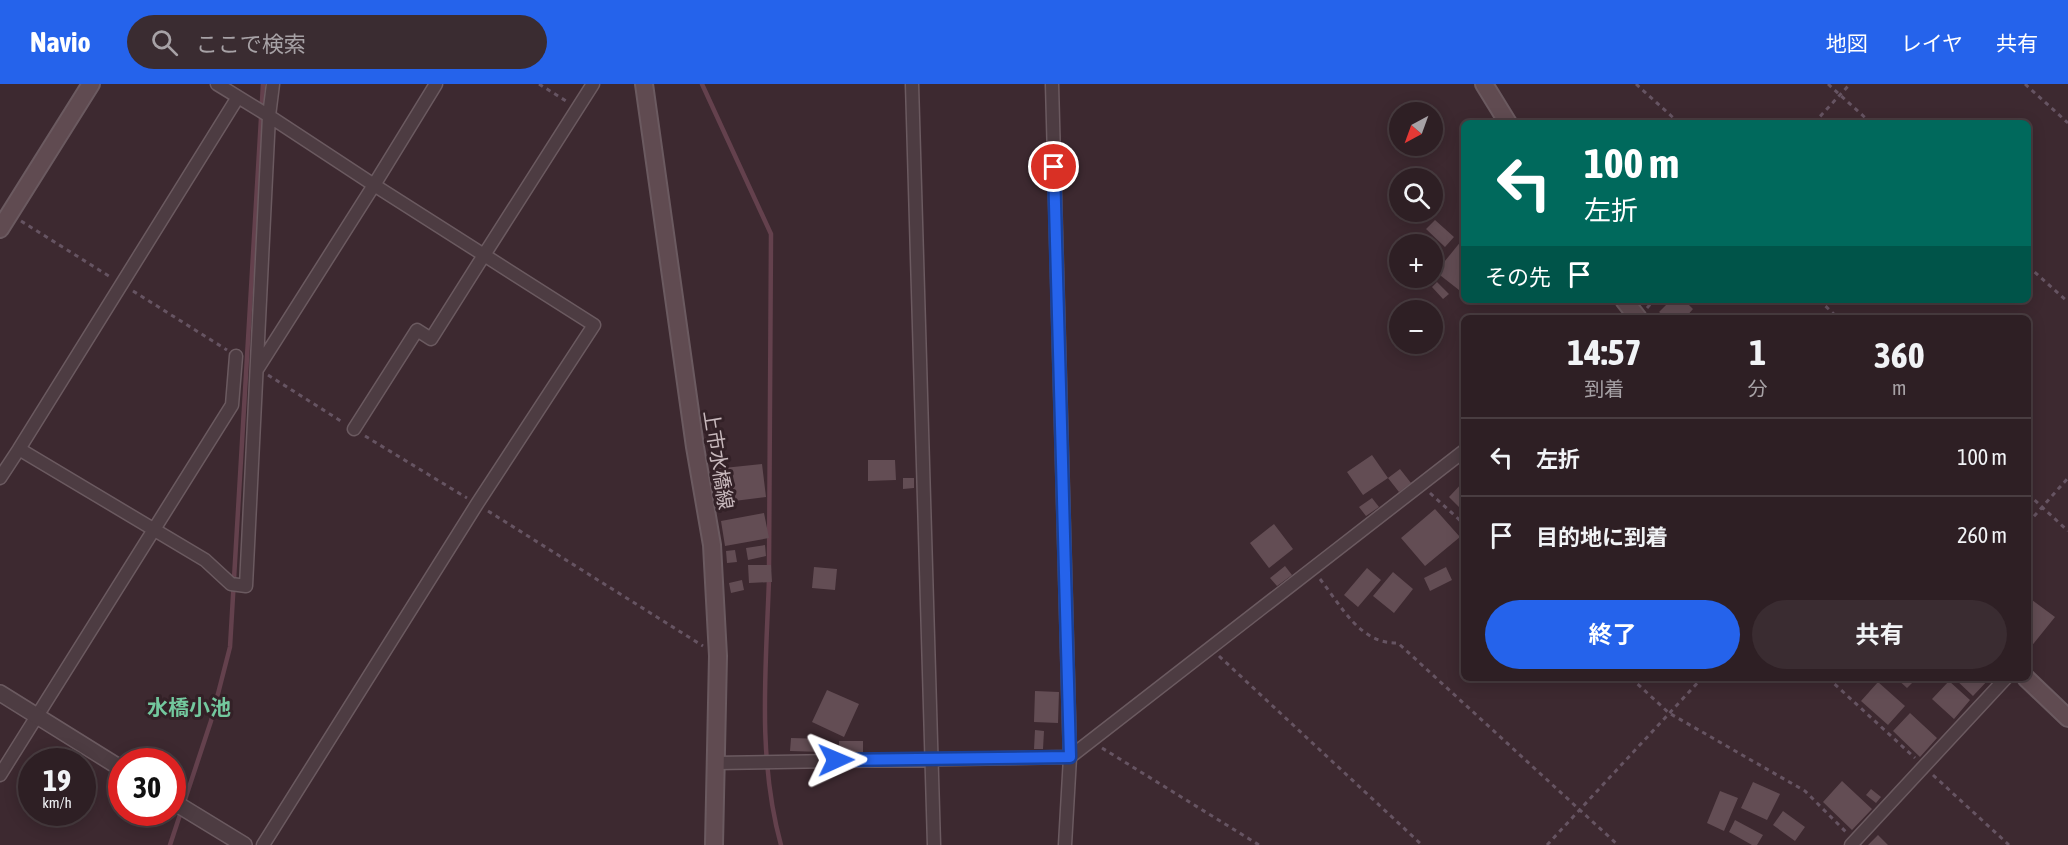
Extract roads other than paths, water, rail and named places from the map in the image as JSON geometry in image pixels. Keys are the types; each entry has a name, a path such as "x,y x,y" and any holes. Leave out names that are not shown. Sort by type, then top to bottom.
{"main road":[{"path":"0,229 91,84"},
{"name":"上市水橋線","path":"644,84 693,436 712,545 717,607 717,763 714,845"},
{"path":"1484,84 1506,120"},
{"path":"1626,303 1636,315"},
{"path":"2029,681 2068,718"}],"street":[{"path":"217,84 594,325 477,504 263,845"},
{"path":"19,448 205,560 231,584 246,586 269,116 273,84"},
{"path":"257,369 436,84"},
{"path":"354,429 417,330 431,339 593,84"},
{"path":"912,84 934,845"},
{"path":"1052,84 1070,757 1065,845"},
{"path":"0,478 238,97"},
{"path":"0,775 156,530 232,405 236,356"},
{"path":"717,763 1070,757 1461,453"},
{"path":"1853,842 2003,681"},
{"path":"0,693 108,761"},
{"path":"186,810 244,845"}],"waterway":[{"path":"170,845 211,721 230,647 263,84"},
{"path":"702,84 771,234 769,570"},
{"path":"769,579 765,679 766,746 773,812 781,845"}],"district":[{"name":"水橋小池","path":"189,707"}]}
